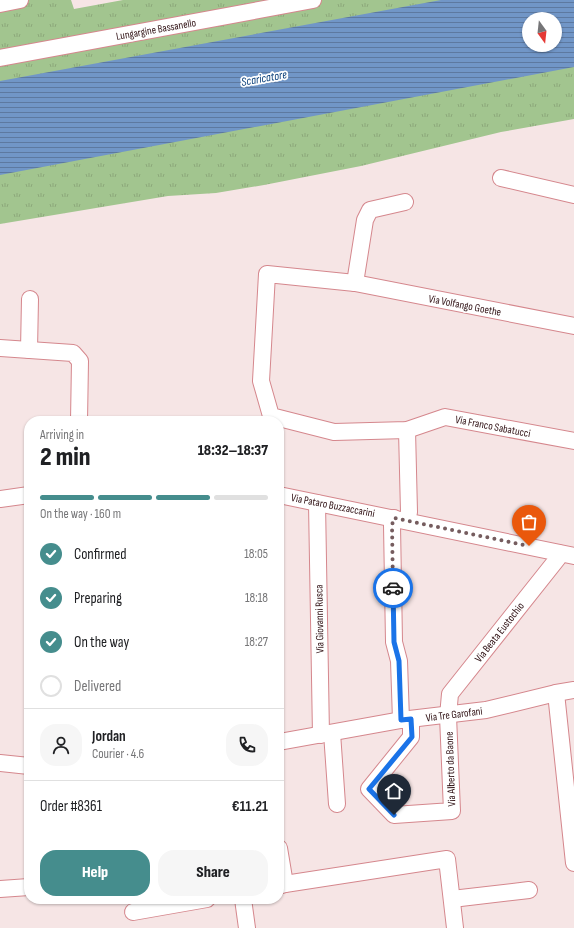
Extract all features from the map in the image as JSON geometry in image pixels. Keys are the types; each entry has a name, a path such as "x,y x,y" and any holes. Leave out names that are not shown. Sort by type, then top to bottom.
{"street":[{"path":"0,4 20,0"},
{"name":"Lungargine Bassanello","path":"0,58 313,0"},
{"path":"501,178 574,195"},
{"path":"355,283 365,220 370,210 405,202"},
{"name":"Via Volfango Goethe","path":"271,416 261,381 266,274 355,283 574,326"},
{"path":"29,350 30,298"},
{"path":"0,348 74,353 80,361 79,416"},
{"name":"Via Franco Sabatucci","path":"284,419 334,432 407,430 445,417 574,441"},
{"path":"406,720 399,661 394,642 392,525 409,512 407,430"},
{"path":"0,499 24,496"},
{"name":"Via Pataro Buzzaccarini","path":"284,496 567,554"},
{"name":"Via Giovanni Rusca","path":"317,503 327,734"},
{"name":"Via Beata Eustochio","path":"448,716 450,694 558,558 567,554"},
{"name":"Via Tre Garofani","path":"284,741 406,720 448,716 486,710 574,690"},
{"path":"556,693 574,862"},
{"name":"Via Alberto da Baone","path":"406,720 412,737 369,789 394,815 452,811 448,716"},
{"path":"327,734 337,804"},
{"path":"0,762 24,765"},
{"path":"284,885 447,859 455,928"},
{"path":"0,889 24,887"},
{"path":"452,899 529,890"},
{"path":"133,912 179,904"},
{"path":"244,904 247,928"}],"green space":[{"path":"22,0 71,0 74,9 123,0 574,0 574,119 501,132 361,166 264,185 216,193 168,196 0,224 0,4"}],"water":[{"name":"Scaricatore","path":"441,0 574,0 574,67 0,175 0,81"}],"way so far":[{"path":"393,588 392,525 394,518 529,546"}],"route":[{"path":"393,588 394,642 399,661 401,720 411,719 412,737 369,789 394,815"}]}
